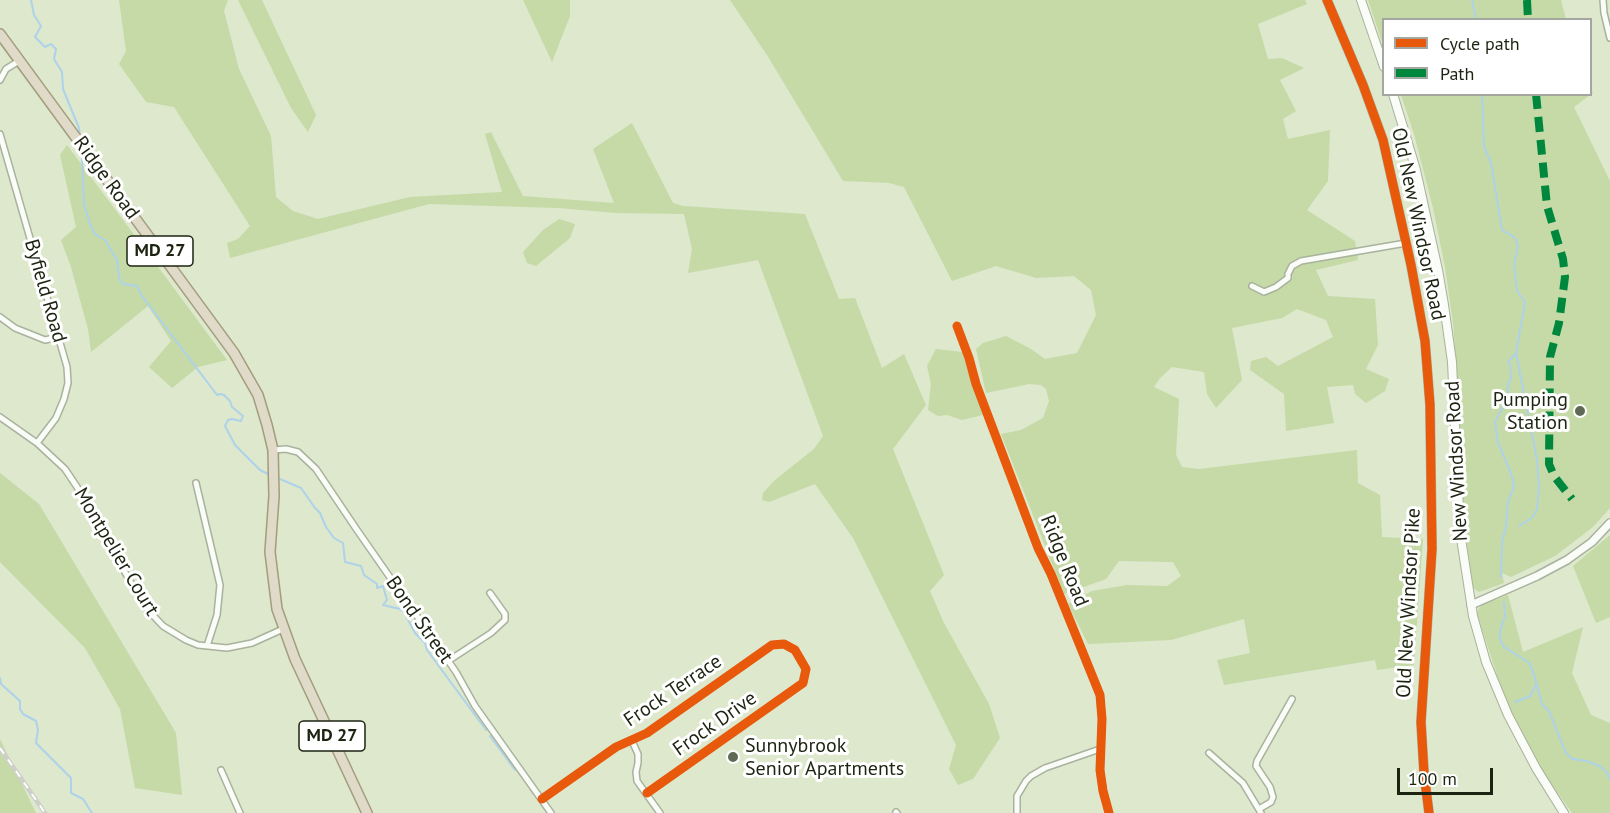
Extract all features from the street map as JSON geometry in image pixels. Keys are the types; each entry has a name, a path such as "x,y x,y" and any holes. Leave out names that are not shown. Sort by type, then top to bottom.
{"highway":[{"name":"Ridge Road","path":"0,34 241,365 262,408 273,450"},
{"name":"MD 27","path":"273,450 274,496 270,552 274,592 295,659 367,813"}],"main road":[{"path":"1361,0 1382,64"},
{"name":"New Windsor Road","path":"1394,96 1416,170 1444,305 1452,362 1460,532 1471,605 1496,688 1536,768 1564,813"}],"street":[{"name":"Old New Windsor Road","path":"1327,0 1363,85 1383,140 1425,340 1429,393"},
{"path":"1603,0 1610,38"},
{"path":"0,80 6,69 19,61"},
{"name":"Byfield Road","path":"0,134 67,367 68,383 56,418 37,443"},
{"path":"1252,286 1264,292 1276,287 1288,278 1292,266 1301,261 1406,243"},
{"path":"0,317 15,328 38,338 45,340 59,337"},
{"name":"Ridge Road","path":"957,326 976,384 1038,548 1051,574 1100,695 1101,781 1109,813"},
{"name":"Old New Windsor Pike","path":"1429,393 1432,549 1421,722 1424,774 1430,813"},
{"name":"Montpelier Court","path":"0,417 37,443 65,469 147,609 173,633 186,640 207,646 227,648 246,645 284,629"},
{"name":"Bond Street","path":"273,450 293,450 311,463 447,661 475,706 551,813"},
{"path":"196,483 220,585 217,615 207,646"},
{"path":"1471,605 1567,560 1592,542 1610,523"},
{"path":"447,661 491,633 505,620 505,614 490,593"},
{"name":"Frock Terrace","path":"542,799 616,747 647,733 776,644 792,647 803,662 807,672 803,683"},
{"name":"Frock Drive","path":"647,793 803,683"},
{"path":"1209,753 1243,783 1260,811 1271,802 1273,797 1270,786 1256,766 1257,761 1292,699"},
{"path":"632,741 639,759 636,776 660,813"},
{"path":"1017,813 1017,796 1031,776 1045,768 1100,749"},
{"path":"221,771 240,813"}],"green space":[{"path":"119,0 228,0 224,11 239,69 271,136 276,197 293,211 318,219 410,197 502,192 485,134 491,132 523,196 614,203 593,149 632,123 673,203 683,206 805,214 839,299 855,298 882,368 904,354 926,405 893,449 944,575 930,591 944,623 989,704 1000,738 973,779 958,785 949,769 956,745 853,538 815,484 769,502 762,500 763,493 775,480 814,449 823,436 758,260 688,273 692,249 684,214 429,204 230,258 227,243 238,239 250,226 174,107 146,102 119,64 126,51"},
{"path":"238,0 262,0 316,115 308,132 291,108"},
{"path":"523,0 570,0 570,16 552,62"},
{"path":"730,0 1305,0 1307,4 1258,24 1268,59 1282,58 1304,68 1280,80 1296,111 1283,119 1288,139 1330,130 1328,181 1307,210 1355,241 1358,260 1316,270 1328,296 1375,299 1378,345 1366,369 1389,379 1385,391 1366,403 1355,394 1353,385 1327,387 1334,423 1286,431 1284,394 1250,370 1251,361 1266,357 1278,366 1333,337 1326,320 1297,309 1282,318 1232,328 1242,380 1216,408 1207,394 1204,372 1172,367 1154,387 1179,399 1176,455 1182,467 1199,469 1357,450 1358,483 1380,495 1382,537 1423,539 1414,665 1377,670 1375,660 1224,685 1217,660 1250,653 1244,619 1171,640 1088,644 1068,604 1092,591 1127,585 1167,586 1181,576 1173,562 1119,561 1106,579 1064,594 1001,434 1021,430 1043,418 1049,401 1046,389 1041,385 1029,384 986,393 976,349 983,343 1006,336 1045,359 1077,353 1096,315 1091,290 1074,276 1036,278 996,266 952,281 904,187 889,183 843,181 767,55"},
{"path":"1368,0 1561,0 1566,18 1382,18 1382,42"},
{"path":"1401,96 1589,96 1574,107 1610,181 1610,508 1593,527 1555,556 1511,577 1502,573 1504,583 1479,592 1473,588 1464,522 1453,323 1433,208 1414,134"},
{"path":"67,145 227,360 198,367 172,388 149,367 171,341 148,306 91,352 88,329 61,240 76,227 60,155"},
{"path":"559,219 575,224 570,238 536,266 527,263 523,252 543,230"},
{"path":"936,349 962,352 983,415 962,420 947,415 938,416 928,410 931,384 927,366"},
{"path":"0,473 39,504 176,733 182,795 135,788 120,709 85,648 0,562"},
{"path":"1610,535 1610,617 1596,623 1573,566"},
{"path":"1508,595 1523,652 1583,627 1572,673 1591,715 1610,723 1610,813 1572,813 1546,776 1514,718 1502,690 1477,614 1482,605"},
{"path":"0,739 36,813 0,813"}],"waterway":[{"path":"31,0 34,15 41,26 35,37 45,47 51,44 56,49 54,59 62,72 63,89 79,128 80,137"},
{"path":"1472,0 1476,18"},
{"path":"1482,96 1484,146 1491,163 1502,230 1514,237 1518,245 1514,264 1517,291 1525,302 1516,353 1537,460 1539,486 1537,509 1532,518 1519,526"},
{"path":"82,157 84,204 91,227 96,235 105,240 117,260 122,284 137,286 142,296 217,395 224,395 232,407 243,416 241,421 228,420 225,426 235,445 260,470 268,474"},
{"path":"1501,577 1502,542 1508,501 1514,487 1511,473 1498,443 1495,422 1508,398 1508,384 1511,379 1508,362 1516,353"},
{"path":"280,479 301,488 320,513 334,538 343,543 345,562 361,566 364,575 377,584 377,588 383,586 387,600 383,605 404,612 415,633 425,643 427,650 486,730"},
{"path":"1504,602 1505,616 1500,639 1504,647 1528,662 1533,671 1542,704 1549,711 1566,753 1572,759 1587,761 1599,766 1607,772 1610,779"},
{"path":"0,678 1,684 20,701 23,714 36,721 38,730 36,743 71,778 71,793 83,799 92,813"},
{"path":"1515,702 1530,696 1536,685"},
{"path":"490,736 515,770"}],"railway":[{"path":"0,748 45,813"}],"marked path":[{"path":"1527,0 1528,18"},
{"path":"1536,96 1547,206 1563,259 1565,277 1559,323 1550,357 1549,464 1554,476 1572,499"}],"cycle path":[{"path":"1327,0 1363,85 1383,140 1411,265 1425,341 1430,405 1432,549 1421,722 1429,813"},
{"path":"957,326 976,384 1038,548 1051,574 1100,695 1102,719 1100,770 1109,813"},
{"path":"542,799 616,747 647,733 772,645 784,644 795,650 806,669 803,683 647,793"}],"place":[{"name":"Pumping Station","path":"1580,411"},
{"name":"Sunnybrook Senior Apartments","path":"733,757"}]}
